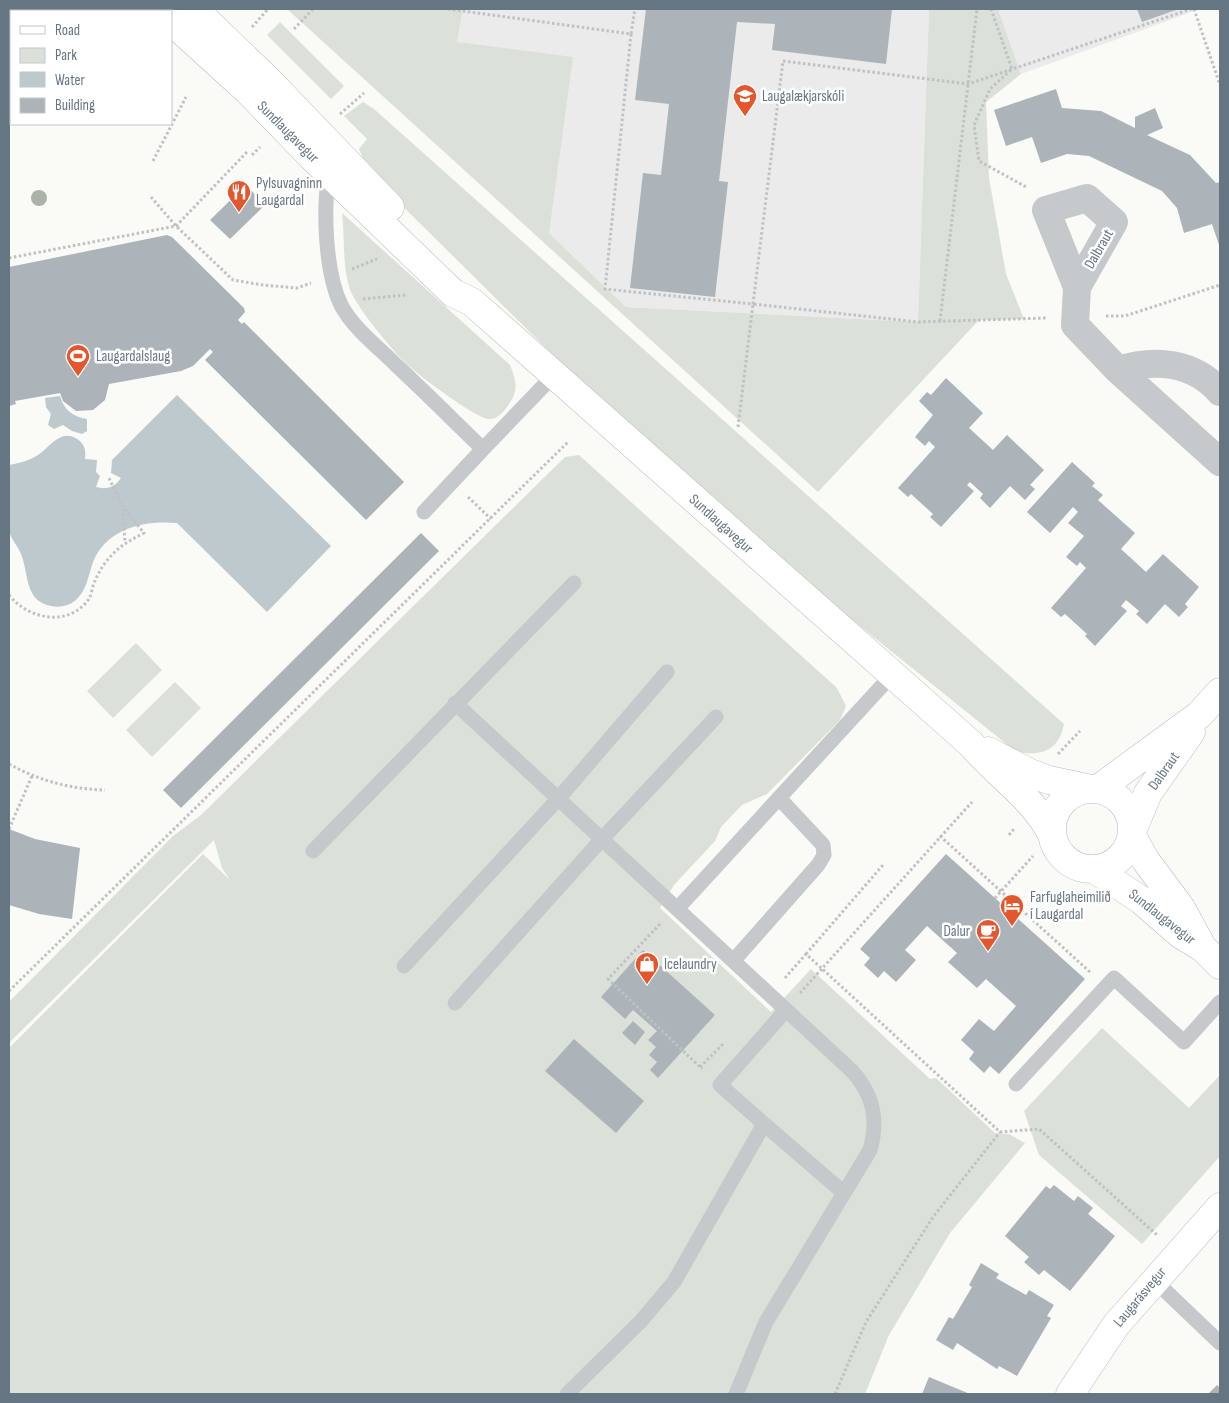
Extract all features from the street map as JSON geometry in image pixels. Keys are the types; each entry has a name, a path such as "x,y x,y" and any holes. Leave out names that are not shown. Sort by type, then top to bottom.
{"street":[{"name":"Sundlaugavegur","path":"194,19 248,91 453,293 472,302 891,676 971,744 1045,820 1063,856 1072,864 1082,868 1094,869 1141,900 1180,934 1212,956"},
{"name":"Sundlaugavegur","path":"194,19 268,80 460,280 472,302"},
{"name":"Dalbraut","path":"1077,287 1114,222 1087,198 1046,210 1077,287 1075,325 1118,370 1220,462"},
{"path":"1118,370 1135,365 1169,364 1186,368 1201,376 1220,392"},
{"name":"Dalbraut","path":"1094,789 1199,715 1220,692"},
{"name":"Dalbraut","path":"1133,832 1148,793 1188,736 1199,715"},
{"name":"Sundlaugavegur","path":"971,744 1049,780 1109,792 1123,802 1131,817 1133,832 1146,861 1181,908 1212,956"},
{"path":"1052,835 1052,822 1057,809 1072,794 1094,789"},
{"path":"1094,869 1107,866 1119,859 1128,849 1133,832"},
{"name":"Laugarásvegur","path":"1070,1394 1116,1326 1154,1280 1220,1207"}],"lane":[{"path":"330,173 325,197 325,216 332,278 340,302 360,330 483,449"},
{"path":"424,512 554,375"},
{"path":"313,851 455,703 574,583"},
{"path":"404,966 558,799 666,672"},
{"path":"677,909 891,676"},
{"path":"455,703 852,1071 861,1081 871,1100 875,1121 874,1136 867,1157 766,1322 736,1394"},
{"path":"455,1003 602,839 716,717"},
{"path":"734,960 818,865 824,855 823,845 779,798"},
{"path":"1016,1084 1114,978 1184,1042 1220,1002"},
{"path":"786,1010 720,1085 844,1193"},
{"path":"567,1394 641,1321 674,1282 764,1124"},
{"path":"1154,1280 1220,1343"}],"path":[{"path":"246,33 268,9"},
{"path":"294,29 313,9"},
{"path":"448,9 631,34"},
{"path":"635,9 605,289 918,322"},
{"path":"940,321 977,9"},
{"path":"992,9 1012,69"},
{"path":"738,428 783,61 968,84 1192,9 1220,85"},
{"path":"1012,69 990,90 974,125 979,160 1060,206"},
{"path":"334,119 364,93"},
{"path":"172,124 186,97"},
{"path":"153,161 172,125"},
{"path":"252,155 260,147"},
{"path":"9,258 176,226 248,152"},
{"path":"151,197 176,226 233,280 263,286 297,288 332,278"},
{"path":"340,302 406,295"},
{"path":"9,991 569,441"},
{"path":"9,595 17,605 38,616 56,617 72,612 90,598 102,567 125,543 144,534 123,507 108,476"},
{"path":"452,482 491,519"},
{"path":"123,507 125,543"},
{"path":"1056,758 1080,731"},
{"path":"9,764 51,783 78,789 105,790"},
{"path":"9,829 32,776"},
{"path":"786,1010 972,802"},
{"path":"940,836 1091,973"},
{"path":"995,898 1033,856"},
{"path":"771,995 883,866"},
{"path":"677,909 655,928 608,979 720,1085"},
{"path":"806,954 1000,1132 1039,1129 1157,1235"},
{"path":"700,1068 726,1041"},
{"path":"835,1394 866,1322 933,1217 1000,1132"}],"shaded area":[{"name":"Laugalækjarskóli","path":"463,9 929,9 918,322 626,307 549,233 457,42"},
{"path":"998,9 1200,9 1021,74"}],"green space":[{"path":"287,9 463,9 457,42 573,57 549,233 626,307 918,322 929,9 998,9 1021,74 986,102 989,178 1006,274 1024,319 979,320 818,492"},
{"path":"280,22 344,86 331,99 267,35"},
{"path":"363,102 374,109 1064,724 1058,741 1047,750 1040,752 1024,753 1015,751 824,597 554,356 369,173 359,149 367,139 344,116"},
{"path":"342,213 510,365 515,380 514,394 509,404 498,416 493,419 483,417 437,388 403,361 369,320 355,300 348,283"},
{"path":"579,455 837,688 846,706 840,720 767,794 742,805 721,827 715,841 674,885 660,908 771,1012 811,969 930,1079 936,1078 995,1133 1009,1134 1025,1143 950,1233 889,1335 865,1394 9,1394 9,1048 203,854 230,880 222,868 214,840 9,1043 9,1002 173,836 201,815 565,457"},
{"path":"136,643 162,670 113,718 87,691"},
{"path":"175,682 201,708 152,757 126,730"},
{"path":"1102,1028 1189,1108 1220,1075 1220,1156 1142,1244 1039,1155 1024,1111"}],"water":[{"path":"177,395 331,546 267,612 177,523 164,522 140,525 117,534 99,550 85,587 76,600 61,607 42,603 32,592 21,554 10,533 8,522 9,465 31,459 61,437 71,436 83,445 85,459 97,460 96,472 100,476 96,487 110,487 121,478 111,473 112,460"},
{"path":"60,396 70,412 77,417 87,419 87,431 82,434 72,431 63,425 54,429 48,425 51,414 46,407 45,398"}],"building":[{"name":"Laugalækjarskóli","path":"646,9 892,9 886,64 772,50 775,24 737,22 719,181 728,182 715,297 630,288 643,173 661,175 669,104 635,100"},
{"path":"1137,9 1176,9 1176,10 1142,22"},
{"path":"1056,89 1062,108 1101,111 1135,128 1135,117 1155,108 1163,128 1147,135 1190,155 1216,183 1220,182 1220,248 1212,224 1184,233 1177,208 1162,191 1089,156 1067,154 1041,163 1032,137 1006,146 994,110"},
{"path":"246,185 265,205 230,239 210,220"},
{"name":"Laugardalslaug","path":"167,235 172,237 244,308 245,312 238,320 242,324 244,322 404,482 366,520 205,360 213,352 210,349 193,366 181,371 109,384 105,400 93,410 76,411 63,401 60,393 15,401 16,404 9,406 9,267"},
{"path":"946,378 983,413 969,428 993,450 1007,435 1044,470 1030,485 1035,489 1025,500 1010,486 990,508 980,498 983,494 970,482 967,485 974,491 941,527 930,517 933,514 911,494 908,497 898,488 935,447 929,441 925,446 915,437 933,415 919,401 927,392 931,395"},
{"path":"1072,462 1095,483 1092,486 1103,495 1098,500 1135,533 1121,549 1146,572 1163,554 1199,587 1185,604 1188,607 1179,617 1165,604 1147,624 1136,614 1139,611 1126,600 1121,606 1127,611 1095,646 1085,636 1087,634 1065,614 1061,617 1051,608 1086,568 1080,562 1077,566 1066,557 1084,536 1068,523 1078,512 1073,507 1050,533 1027,512"},
{"path":"421,533 439,551 181,808 163,790"},
{"path":"9,829 35,839 80,848 72,919 39,914 9,905"},
{"path":"946,854 1085,979 999,1074 990,1066 984,1073 969,1059 974,1052 961,1040 979,1019 994,1031 1016,1006 986,979 977,988 948,962 957,953 927,926 905,950 916,960 896,982 884,971 878,978 864,965 870,958 860,949"},
{"path":"643,950 715,1015 658,1078 650,1070 657,1062 649,1055 656,1047 648,1040 657,1031 633,1010 625,1019 601,997"},
{"path":"633,1021 645,1032 635,1045 622,1033"},
{"path":"574,1039 644,1101 616,1133 545,1071"},
{"path":"1054,1185 1074,1201 1078,1196 1093,1208 1088,1214 1115,1236 1070,1291 1044,1270 1039,1275 1024,1262 1029,1257 1005,1236 1046,1186 1050,1189"},
{"path":"981,1263 999,1274 996,1278 1026,1295 1029,1290 1054,1305 1047,1316 1051,1318 1017,1376 999,1366 997,1369 957,1343 953,1350 936,1340 949,1317 953,1319 972,1287 969,1285"},
{"path":"929,1377 970,1394 922,1394"},
{"path":"1217,1385 1220,1388 1220,1394 1208,1394"}],"place":[{"name":"Laugalækjarskóli","path":"745,117"},
{"name":"Pylsuvagninn Laugardal","path":"239,213"},
{"name":"Laugardalslaug","path":"78,377"},
{"name":"Farfuglaheimilið í Laugardal","path":"1012,927"},
{"name":"Dalur","path":"988,952"},
{"name":"Icelaundry","path":"647,985"}]}
